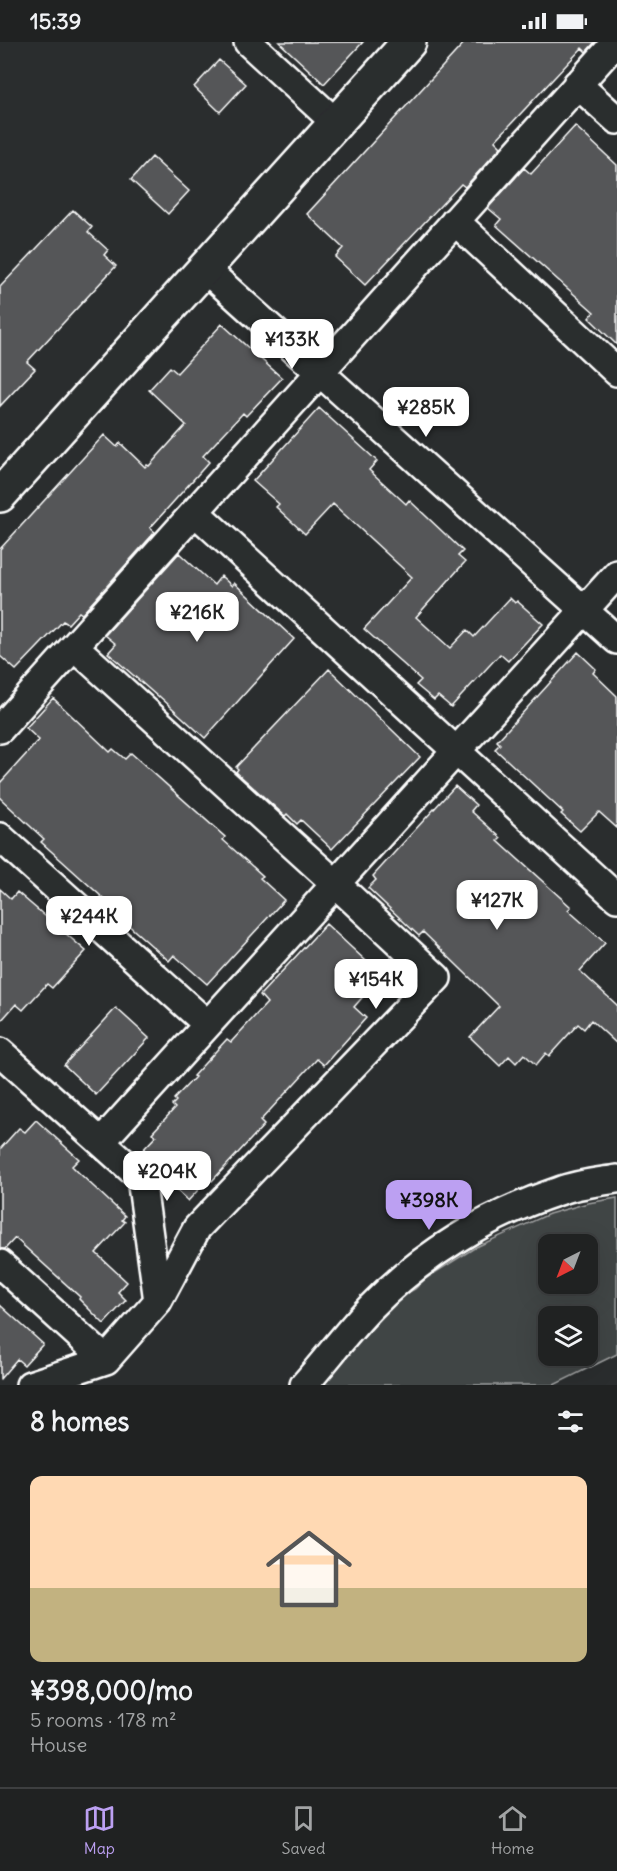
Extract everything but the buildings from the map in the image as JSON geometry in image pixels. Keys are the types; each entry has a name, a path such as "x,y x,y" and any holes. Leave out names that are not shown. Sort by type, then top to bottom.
{"street":[{"path":"248,42 336,123"},
{"path":"0,495 409,42"},
{"path":"0,729 616,42"},
{"path":"577,84 617,120"},
{"path":"455,221 617,372"},
{"path":"204,268 617,640"},
{"path":"195,512 617,898"},
{"path":"102,1142 617,574"},
{"path":"30,1385 106,1360 158,1301 197,1228 438,978 75,647"},
{"path":"0,837 207,1024"},
{"path":"0,1052 141,1178 158,1301"},
{"path":"304,1385 370,1308 424,1261 462,1235 560,1190 617,1179"},
{"path":"0,1264 106,1360"}],"shaded area":[{"path":"617,1198 617,1354 598,1363 598,1306 538,1306 538,1366 593,1366 554,1385 323,1385 402,1296 476,1247 549,1214"}]}
